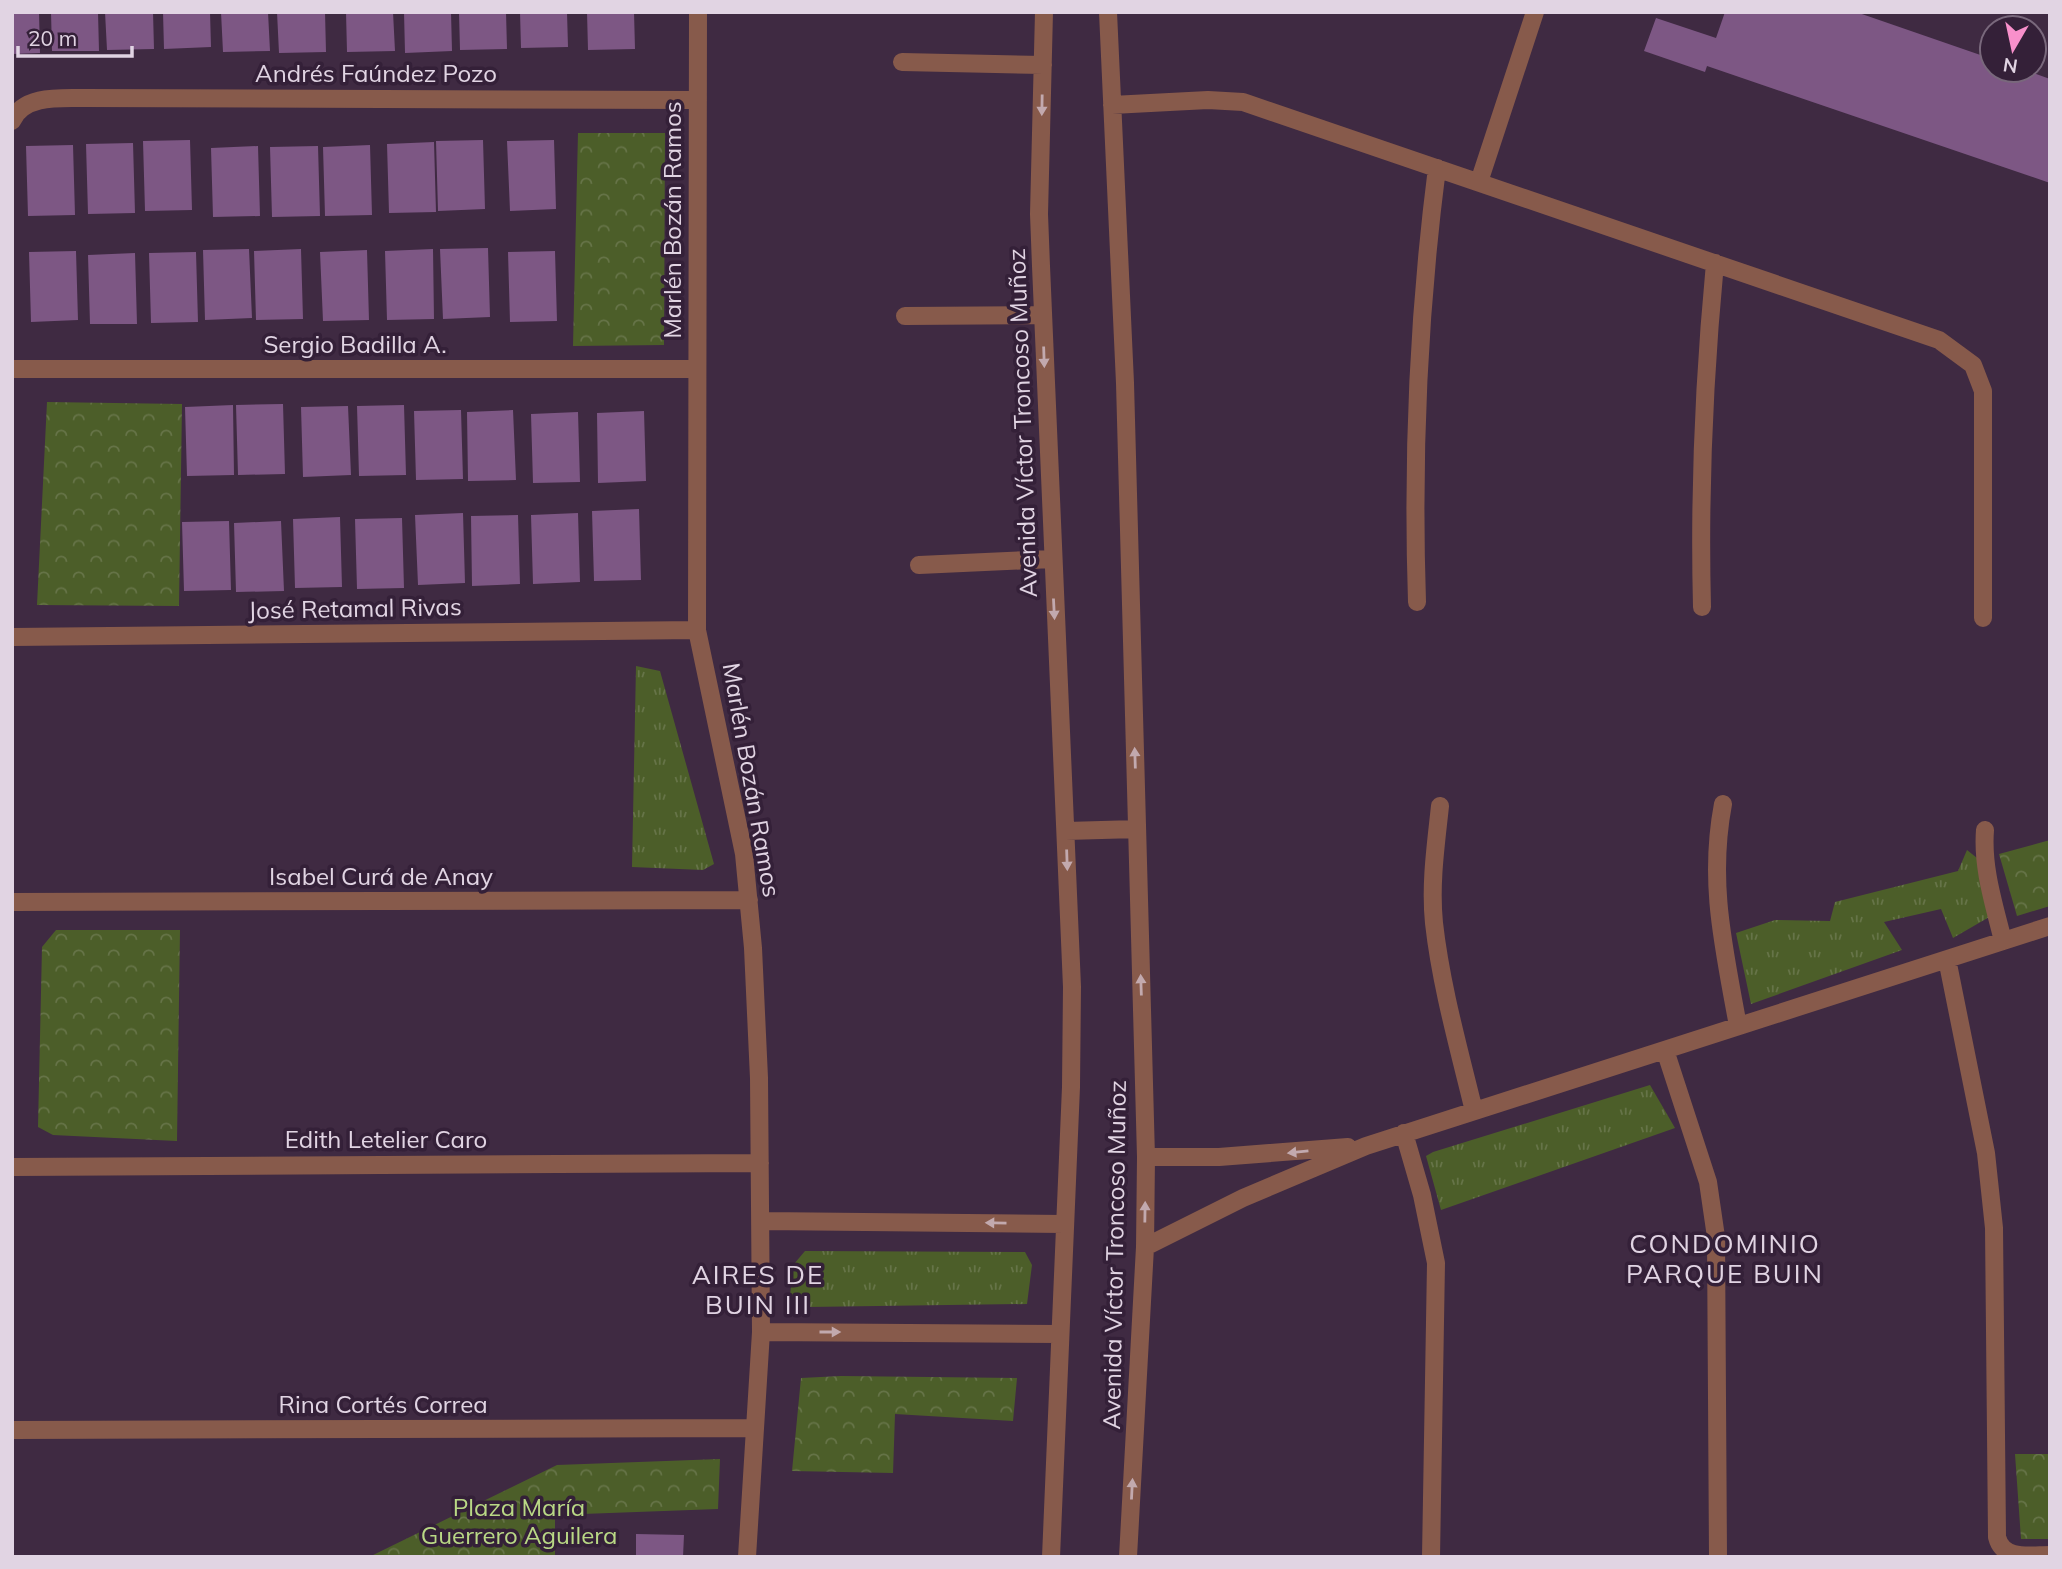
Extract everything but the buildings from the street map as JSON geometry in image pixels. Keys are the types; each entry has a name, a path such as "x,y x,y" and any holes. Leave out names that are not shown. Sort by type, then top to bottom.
{"street":[{"name":"Marlén Bozán Ramos","path":"698,12 697,630 737,810 749,900 756,1006 761,1332 747,1557"},
{"name":"Avenida Víctor Troncoso Muñoz","path":"1044,12 1039,214 1072,999 1071,1087 1051,1557"},
{"name":"Avenida Víctor Troncoso Muñoz","path":"1108,12 1125,383 1146,1157 1128,1557"},
{"path":"1479,182 1535,12"},
{"path":"902,62 1043,65"},
{"name":"Andrés Faúndez Pozo","path":"14,117 32,103 48,99 83,97 698,100"},
{"path":"1112,104 1208,100 1243,102 1939,340 1973,365 1983,391 1983,618"},
{"path":"1417,602 1414,517 1417,369 1426,256 1437,168"},
{"path":"1702,607 1700,460 1705,361 1715,263"},
{"path":"905,316 1042,315"},
{"name":"Sergio Badilla A.","path":"12,369 697,369"},
{"path":"919,565 1052,559"},
{"name":"José Retamal Rivas","path":"12,637 697,630"},
{"path":"1723,804 1717,837 1717,896 1720,928 1738,1026"},
{"path":"1440,806 1434,856 1434,920 1446,993 1474,1111"},
{"path":"1066,831 1137,829"},
{"path":"1986,830 1984,849 1988,882 2003,941"},
{"name":"Isabel Curá de Anay","path":"12,902 749,900"},
{"path":"1144,1247 1243,1198 1366,1146 2050,926"},
{"path":"1947,959 1986,1153 1994,1228 1997,1537 2003,1550 2010,1554 2050,1555"},
{"path":"1665,1050 1708,1182 1716,1237 1718,1557"},
{"path":"1404,1133 1422,1195 1436,1262 1431,1557"},
{"path":"1146,1157 1274,1154 1366,1146"},
{"name":"Edith Letelier Caro","path":"12,1167 760,1163"},
{"path":"761,1221 1064,1224"},
{"path":"761,1332 1059,1334"},
{"name":"Rina Cortés Correa","path":"12,1430 754,1428"}],"green space":[{"path":"578,133 665,133 664,345 573,346"},
{"path":"47,402 182,404 179,606 37,605"},
{"path":"636,666 660,671 714,864 703,870 632,867"},
{"path":"2050,840 2050,906 2017,916 1999,854"},
{"path":"1967,850 1977,858 1991,916 1953,938 1941,909 1884,922 1902,950 1751,1004 1736,933 1775,920 1830,921 1835,902 1958,871"},
{"path":"56,930 180,930 177,1141 53,1135 38,1127 42,947"},
{"path":"1650,1085 1675,1128 1441,1210 1426,1156"},
{"path":"805,1251 1025,1252 1032,1265 1027,1304 807,1307 790,1295 794,1264"},
{"path":"801,1378 1017,1378 1013,1421 895,1414 893,1473 792,1471"},
{"path":"2015,1454 2050,1454 2050,1539 2021,1539"},
{"name":"Plaza María Guerrero Aguilera","path":"720,1459 718,1509 555,1515 555,1557 369,1557 557,1465"}],"district":[{"name":"CONDOMINIO PARQUE BUIN","path":"1725,1259"},
{"name":"AIRES DE BUIN III","path":"758,1290"}]}
